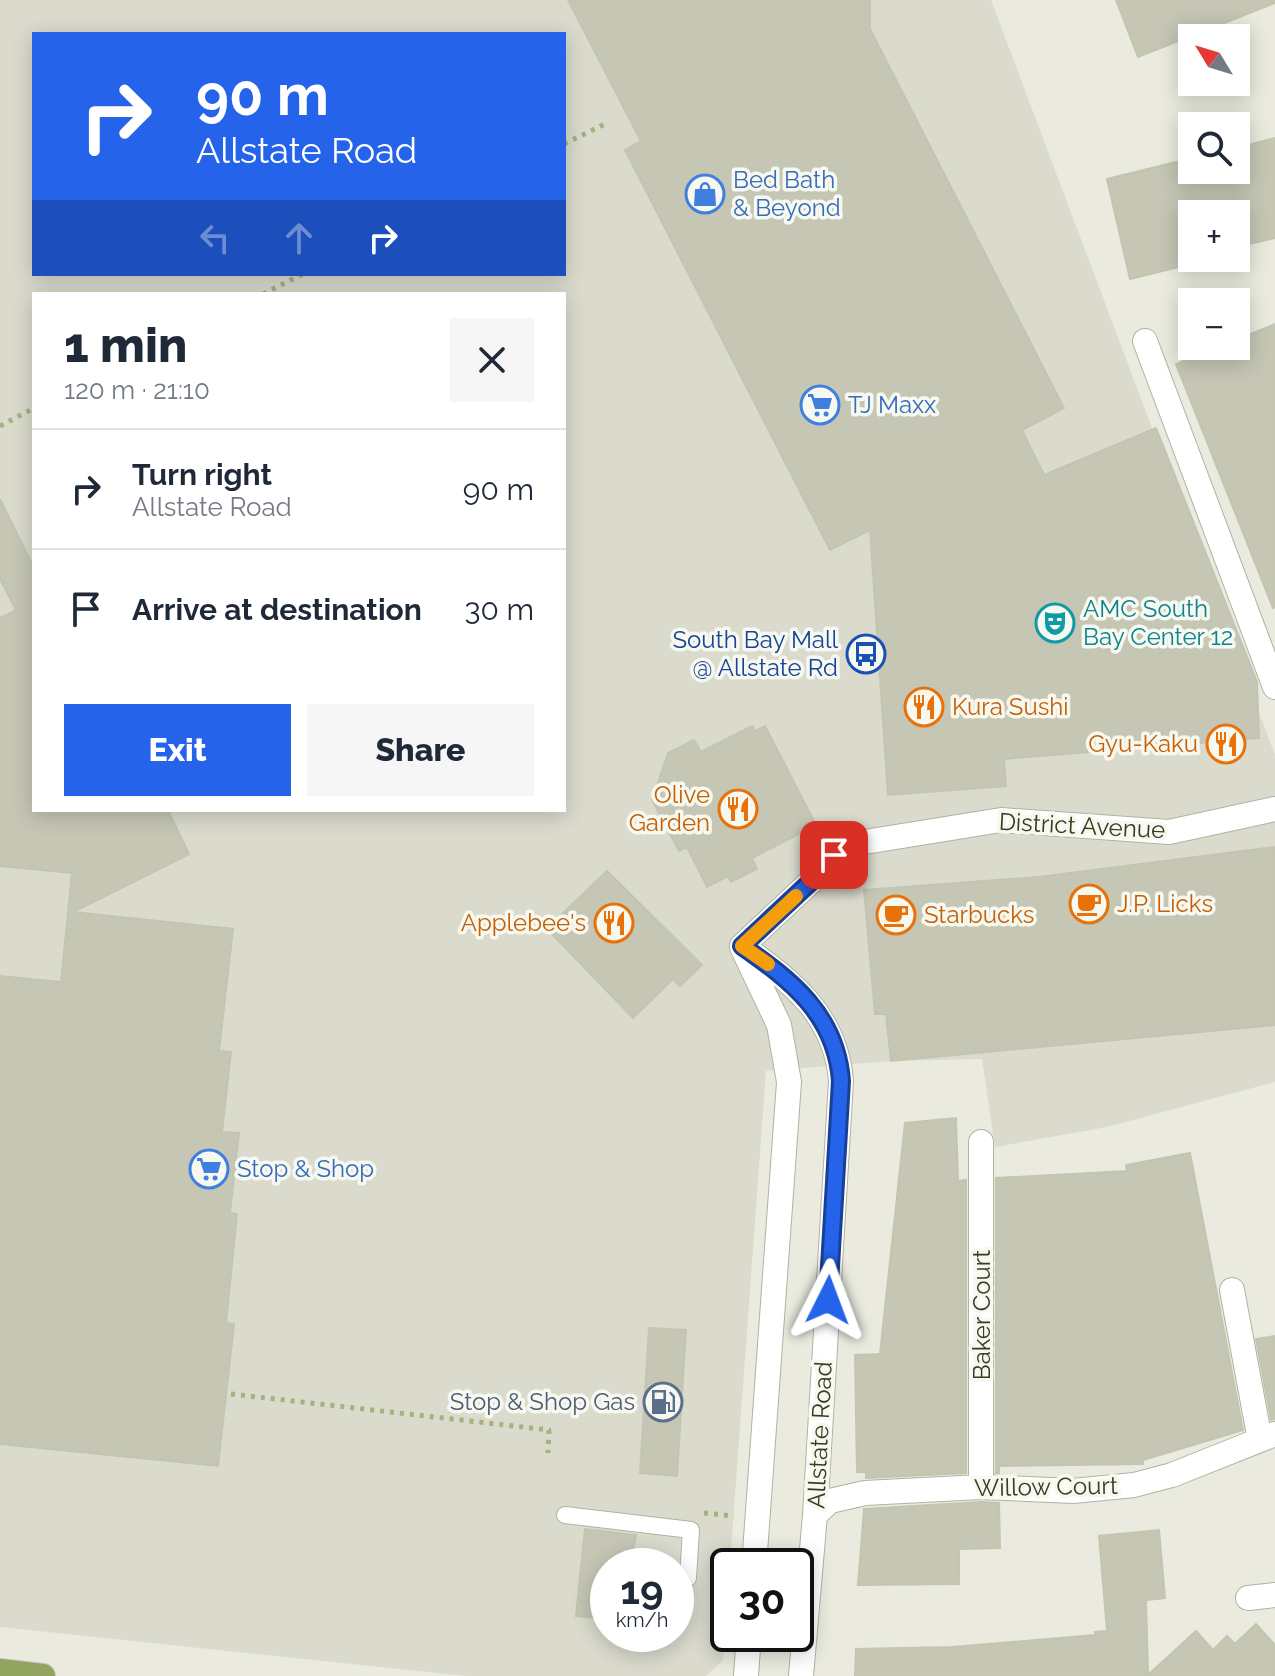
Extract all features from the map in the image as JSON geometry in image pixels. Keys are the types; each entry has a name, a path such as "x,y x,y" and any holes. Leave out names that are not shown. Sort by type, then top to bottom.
{"main road":[{"path":"0,1671 43,1676"}],"street":[{"path":"1145,341 1275,687"},
{"name":"District Avenue","path":"742,946 820,873 840,846 1001,820 1169,832 1275,809"},
{"path":"742,946 779,1025 789,1082 755,1548"},
{"name":"Allstate Road","path":"742,946 797,987 829,1030 839,1058 841,1081 815,1515 801,1676"},
{"name":"Baker Court","path":"981,1142 981,1487"},
{"path":"1232,1290 1267,1437"},
{"name":"Willow Court","path":"815,1515 830,1501 846,1495 981,1487 1073,1491 1134,1485 1172,1475 1267,1437"},
{"path":"1248,1598 1275,1595"},
{"path":"746,1676 748,1652"}],"lane":[{"path":"565,1515 691,1530 690,1548"}],"path":[{"path":"566,143 607,123"},
{"path":"267,292 299,276"},
{"path":"0,426 32,409"},
{"path":"231,1394 549,1430 548,1453"}],"shaded area":[{"path":"0,0 991,0 1275,755 1275,1082 1107,1127 995,1147 982,1059 891,1061 766,1071 731,1548 710,1548 710,1652 724,1652 723,1660 706,1676 466,1676 0,1627"}],"building":[{"path":"568,0 870,0 870,29 1064,408 1022,430 1044,475 1156,428 1257,682 1259,738 1004,759 1006,786 888,795 870,530 830,550 625,150 641,141"},
{"path":"1116,0 1275,0 1275,3 1222,24 1178,24 1178,41 1138,57"},
{"path":"1275,138 1275,238 1250,244 1250,200 1178,200 1178,267 1130,279 1107,179 1178,161 1178,184 1250,184 1250,144"},
{"path":"1275,324 1273,608 1176,364 1186,360 1250,360 1250,334"},
{"path":"0,499 32,564 32,812 169,812 189,854 73,912 233,929 219,1051 231,1052 222,1132 239,1133 230,1213 237,1214 226,1323 234,1324 218,1466 0,1444 0,976 61,982 72,873 0,866 0,618 16,610 0,579"},
{"name":"Olive Garden","path":"752,726 755,731 765,726 816,825 752,858 757,869 731,882 728,876 707,887 687,847 679,851 652,800 668,753 694,740 701,752"},
{"path":"1275,847 1275,1025 891,1061 886,1014 875,1014 864,890 1039,877"},
{"path":"607,871 702,965 680,986 673,979 633,1018 549,931 558,923 556,920"},
{"path":"956,1118 958,1181 966,1180 966,1473 866,1478 866,1472 857,1472 855,1355 880,1354 905,1123"},
{"path":"1190,1153 1243,1430 1143,1460 1143,1464 999,1466 999,1473 996,1473 996,1178 1127,1171 1126,1165"},
{"name":"Stop & Shop Gas","path":"649,1328 686,1330 677,1476 640,1473"},
{"path":"1275,1336 1275,1419 1271,1420 1256,1339"},
{"path":"999,1503 1000,1548 959,1549 959,1584 858,1585 864,1509"},
{"path":"585,1529 636,1535 633,1548 590,1548 590,1617 576,1616"},
{"path":"1159,1530 1165,1598 1146,1600 1148,1675 1196,1631 1213,1650 1227,1636 1235,1644 1256,1624 1275,1645 1275,1676 855,1676 856,1649 952,1647 1095,1635 1095,1632 1107,1631 1099,1536"}],"slow traffic":[{"path":"768,964 742,946 796,896"}],"place":[{"name":"Bed Bath & Beyond","path":"705,194"},
{"name":"TJ Maxx","path":"820,405"},
{"name":"AMC South Bay Center 12","path":"1055,623"},
{"name":"South Bay Mall @ Allstate Rd","path":"866,654"},
{"name":"Kura Sushi","path":"924,707"},
{"name":"Gyu-Kaku","path":"1226,744"},
{"name":"Olive Garden","path":"738,809"},
{"name":"J.P. Licks","path":"1089,904"},
{"name":"Starbucks","path":"896,915"},
{"name":"Applebee's","path":"614,923"},
{"name":"Stop & Shop","path":"209,1169"},
{"name":"Stop & Shop Gas","path":"663,1402"}],"route":[{"path":"828,1300 841,1081 839,1058 829,1030 797,987 742,946 820,873 834,855"}]}
